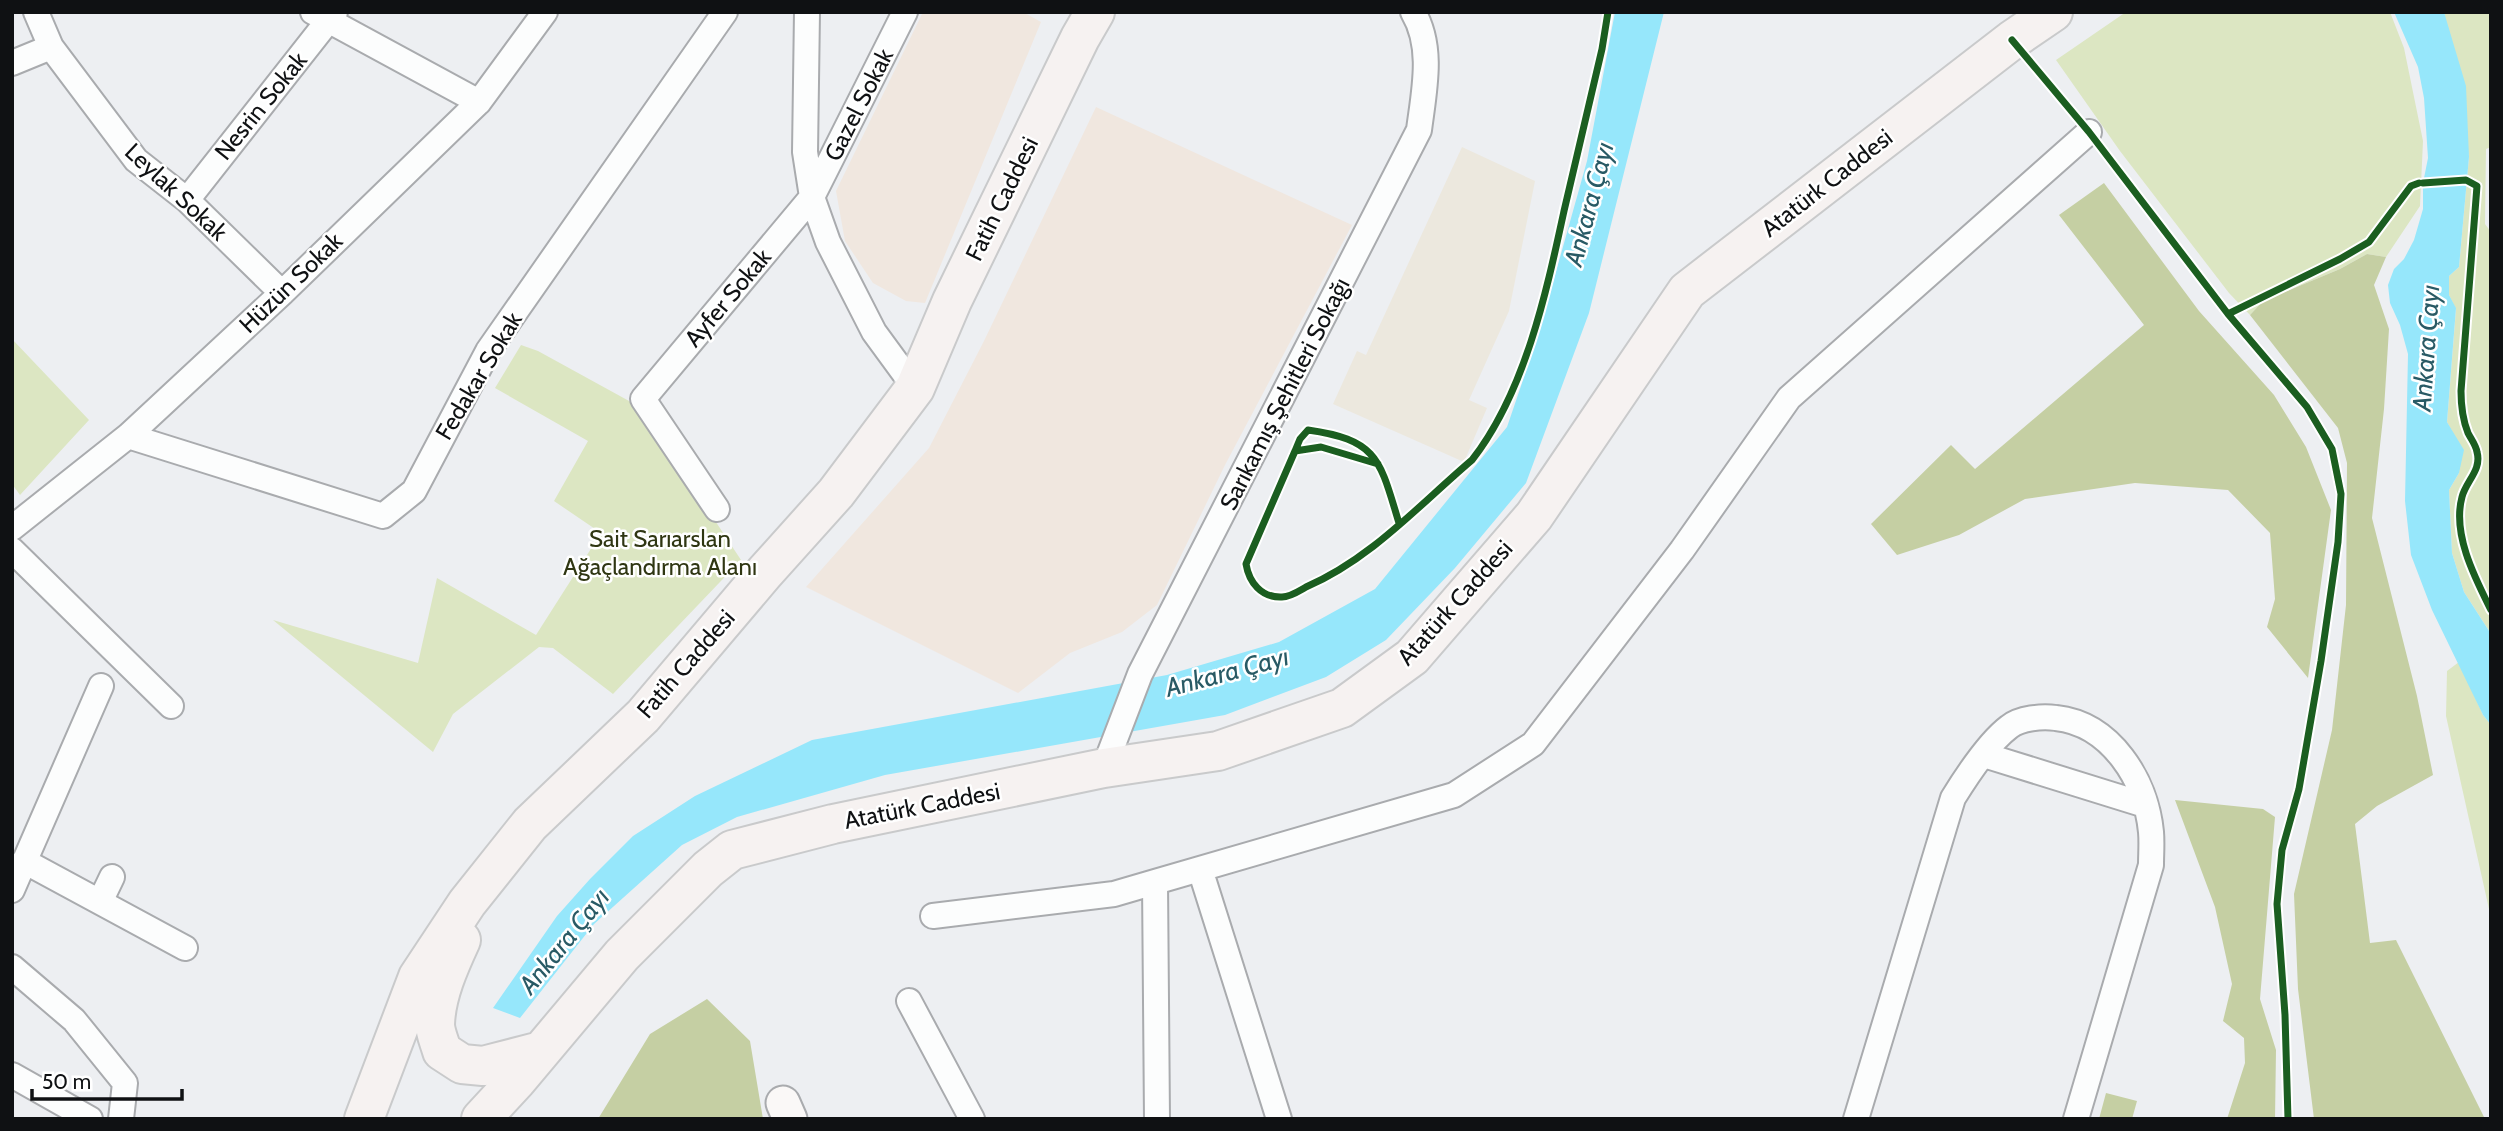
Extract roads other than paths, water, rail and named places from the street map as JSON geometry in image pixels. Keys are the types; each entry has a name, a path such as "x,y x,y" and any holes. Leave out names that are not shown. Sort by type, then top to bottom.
{"main road":[{"name":"Fatih Caddesi","path":"364,1119 418,977 467,903 530,824 643,716 836,493 915,388 958,289 1095,12"},
{"name":"Atatürk Caddesi","path":"541,1051 622,955 708,869 733,850 1109,755 1218,751 1342,708 1412,657 1534,516 1687,291 2012,40 2053,12"},
{"path":"496,867 449,966 435,1026 442,1051 462,1064 484,1066 541,1051"},
{"path":"481,1119 541,1051"}],"street":[{"name":"Leylak Sokak","path":"36,12 51,47 136,160 187,200 282,293"},
{"name":"Hüzün Sokak","path":"12,528 128,436 282,293 479,102 545,12"},
{"name":"Fedakar Sokak","path":"128,436 383,516 414,491 488,352 725,12"},
{"path":"807,12 805,152 813,197 828,242 874,332 915,388"},
{"name":"Gazel Sokak","path":"813,197 905,12"},
{"name":"Sarıkamış Şehitleri Sokağı","path":"1109,755 1140,674 1419,130 1427,63 1420,24 1413,12"},
{"path":"326,15 479,102"},
{"name":"Nesrin Sokak","path":"187,200 326,15"},
{"path":"12,64 51,47"},
{"path":"933,916 1114,894 1454,794 1533,744 1682,550 1789,398 2089,132"},
{"name":"Ayfer Sokak","path":"717,509 643,400 813,197"},
{"path":"12,550 171,706"},
{"path":"12,890 101,686"},
{"path":"1856,1119 1953,799 1964,779 2010,726 2028,719 2047,717 2068,719 2091,728 2109,742 2138,783 2151,831 2151,865 2076,1119"},
{"path":"1984,755 2145,805"},
{"path":"24,860 185,948"},
{"path":"1200,869 1279,1119"},
{"path":"100,902 113,877"},
{"path":"1155,882 1157,1119"},
{"path":"12,967 74,1020 125,1083 121,1119"},
{"path":"909,1001 972,1119"},
{"path":"12,1075 90,1119"}],"water":[{"name":"Ankara Çayı","path":"1615,12 1664,12 1589,313 1526,483 1455,568 1386,640 1326,677 1225,715 885,775 737,817 682,845 594,924 520,1018 493,1008 557,916 633,836 695,796 812,740 1167,675 1279,642 1375,589 1507,427 1538,336 1587,161"},
{"name":"Ankara Çayı","path":"2394,12 2444,12 2466,86 2469,157 2459,267 2449,276 2449,295 2456,308 2447,422 2464,450 2459,473 2449,490 2452,553 2464,592 2491,634 2491,725 2483,715 2432,610 2411,555 2405,501 2408,354 2400,325 2390,303 2388,285 2394,269 2404,259 2414,240 2423,209 2423,183 2428,158 2424,98 2418,67"}],"park label":[{"name":"Sait Sarıarslan Ağaçlandırma Alanı","path":"660,553"}]}
